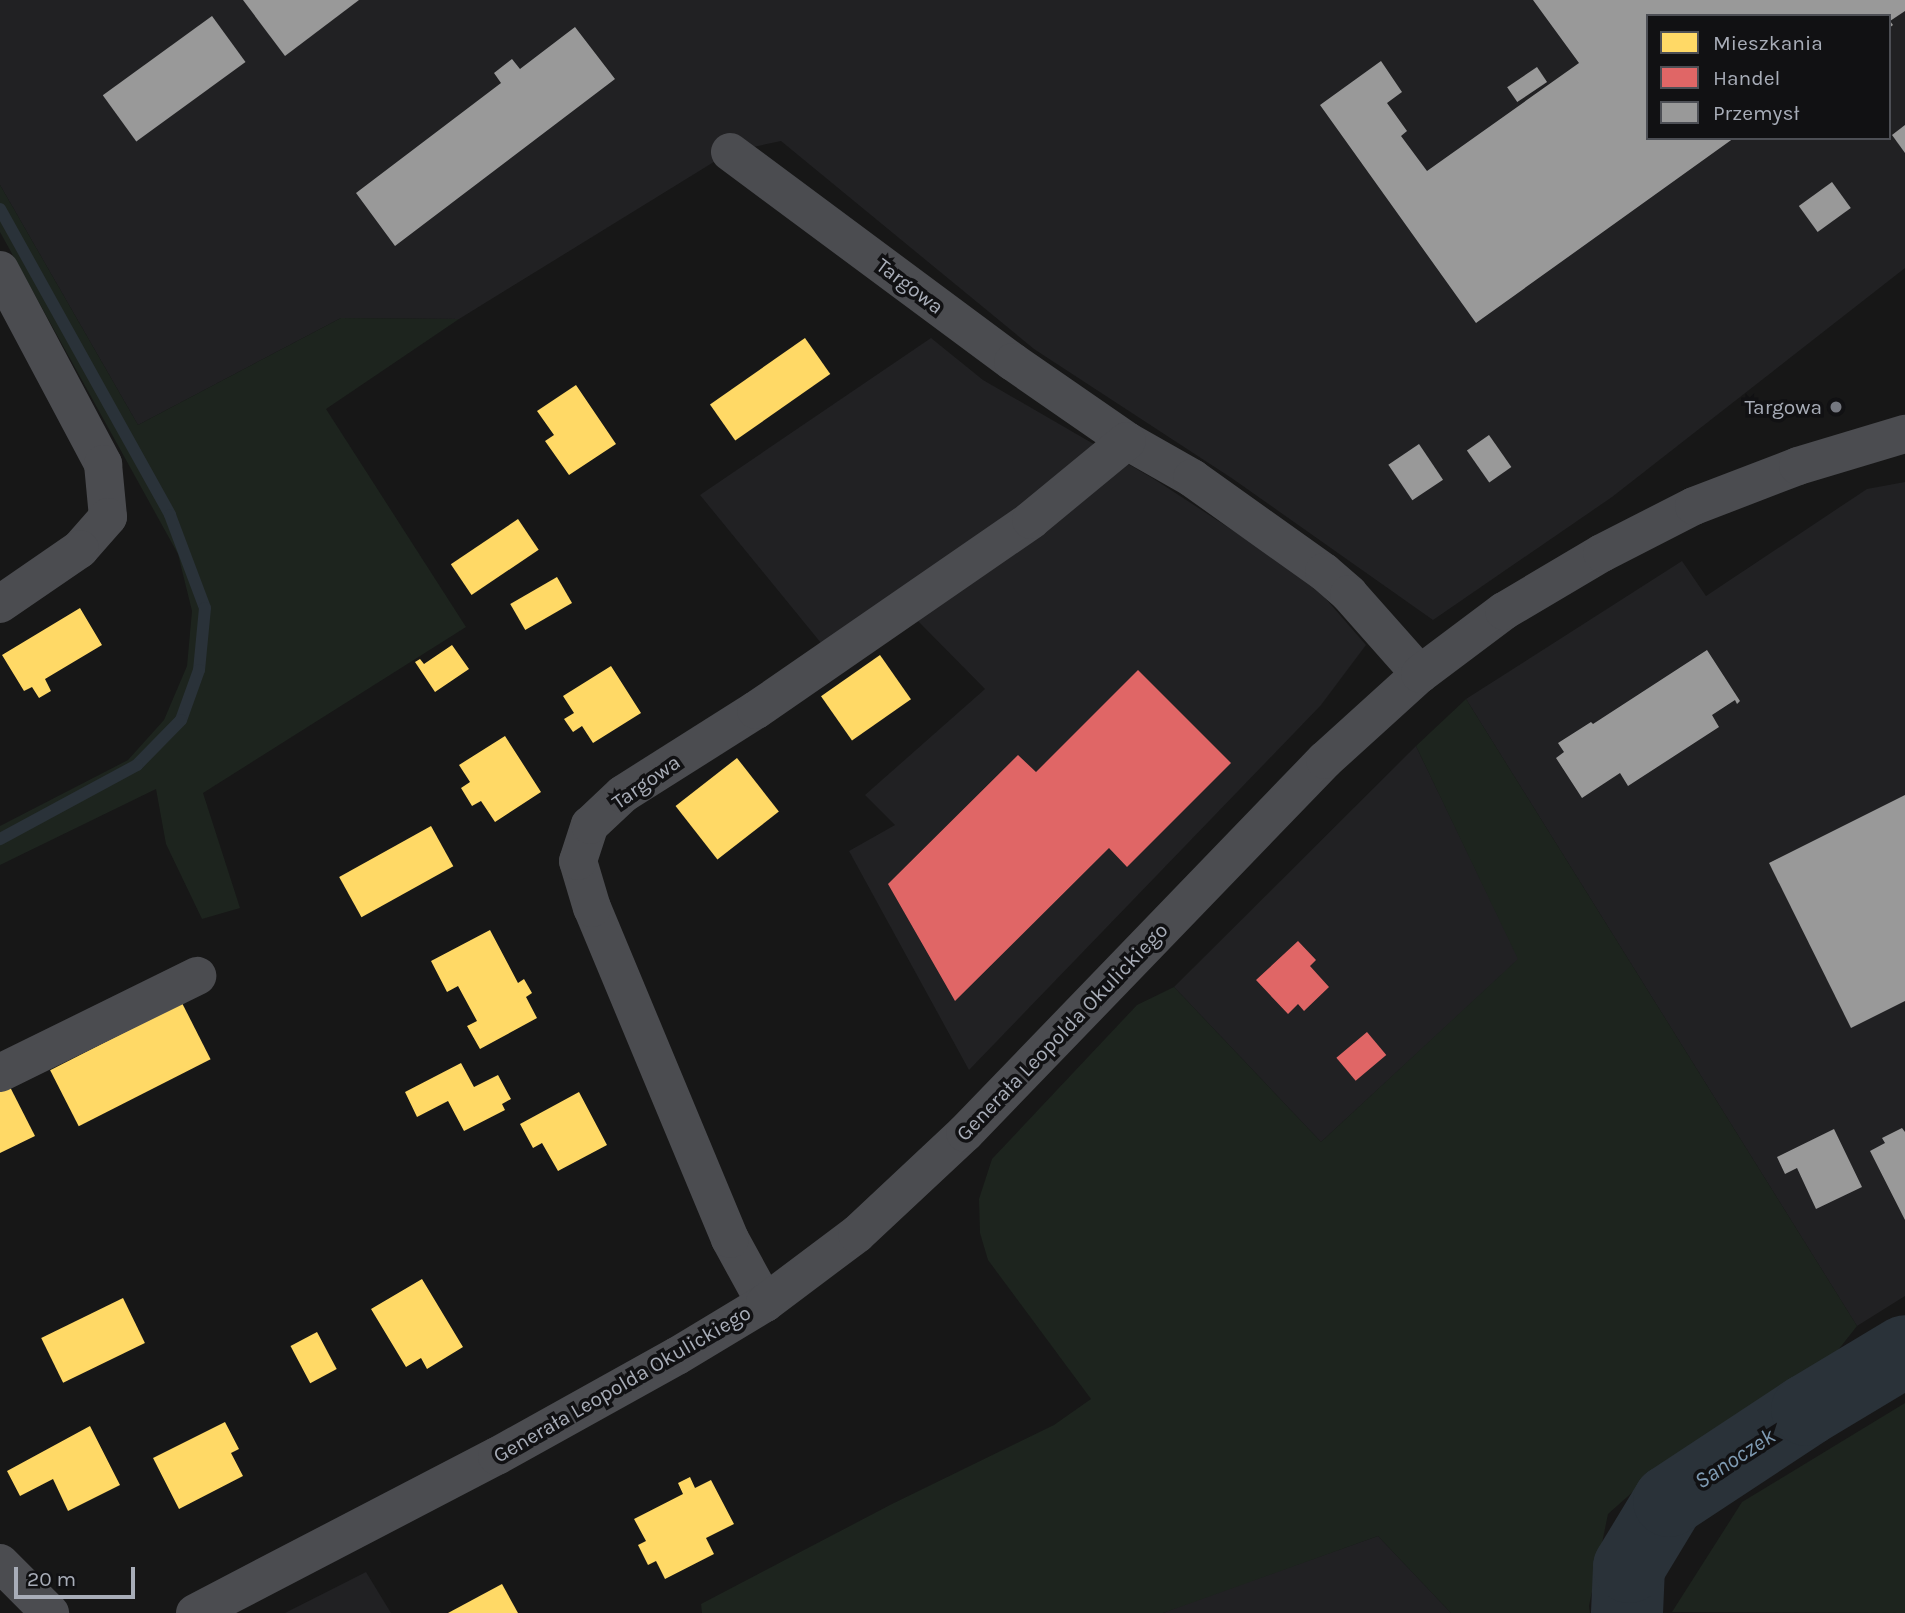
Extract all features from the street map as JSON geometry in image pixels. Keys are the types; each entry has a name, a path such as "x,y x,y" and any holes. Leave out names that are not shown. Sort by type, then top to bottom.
{"street":[{"name":"Targowa","path":"730,152 1013,362 1126,441 1192,478 1324,572 1349,594 1420,674"},
{"path":"0,270 103,464 108,517 80,549 0,604"},
{"name":"Generała Leopolda Okulickiego","path":"195,1613 521,1443 677,1356 765,1303 857,1234 965,1133 1325,761 1420,674 1551,581 1653,525 1798,466 1905,434"},
{"name":"Targowa","path":"765,1303 730,1239 592,908 578,862 590,825 623,794 756,710 1031,520 1126,441"},
{"path":"0,1073 197,976"},
{"path":"0,1563 50,1613"}],"shaded area":[{"path":"0,0 1905,0 1905,268 1612,497 1433,620 1233,479 1034,349 781,141 730,152 459,319 341,318 138,425 0,185"},
{"path":"0,185 138,425 341,318 459,319 326,409 466,627 203,793 240,908 202,919 166,844 156,789 0,865 0,826 128,760 164,720 187,666 192,611 178,554 0,232"},
{"path":"931,338 983,380 1154,479 1269,554 1299,568 1366,645 1321,705 969,1070 849,851 895,825 865,795 985,689 915,618 821,643 700,495"},
{"path":"1905,482 1905,1296 1857,1326 1466,699 1682,561 1706,596 1867,489"},
{"path":"1466,699 1857,1326 1831,1359 1663,1465 1608,1514 1589,1606 1590,1613 1451,1613 1378,1536 1163,1613 702,1613 701,1604 892,1504 1054,1425 1091,1399 988,1260 980,1233 979,1199 992,1159 1137,1005 1174,987 1321,1142 1518,959 1416,746"},
{"path":"1416,746 1519,959 1321,1142 1174,987"},
{"path":"1905,1403 1905,1613 1672,1612 1742,1502"},
{"path":"1378,1536 1451,1613 1163,1613 1190,1602"},
{"path":"366,1572 391,1613 285,1613"}],"building: Mieszkania":[{"path":"805,338 830,374 735,441 710,405"},
{"path":"576,385 616,444 569,475 545,441 554,435 537,411"},
{"path":"518,519 539,550 472,595 451,564"},
{"path":"557,577 572,603 525,630 510,604"},
{"path":"80,608 102,645 45,679 51,691 39,698 32,687 24,691 2,655"},
{"path":"452,645 469,669 435,692 415,662 420,659 424,664"},
{"path":"880,655 911,699 852,741 821,696"},
{"path":"611,666 641,713 593,743 582,726 573,732 564,719 574,713 563,696"},
{"path":"505,736 541,792 495,822 481,801 472,806 461,788 470,782 459,765"},
{"path":"737,758 779,812 717,860 676,806"},
{"path":"431,826 453,866 361,917 339,877"},
{"path":"490,930 518,983 524,979 532,993 526,997 537,1018 480,1049 467,1026 477,1021 458,986 447,992 431,961"},
{"path":"182,1003 211,1059 79,1126 50,1070"},
{"path":"461,1063 474,1087 498,1075 511,1099 502,1104 505,1110 464,1131 448,1101 417,1117 405,1092"},
{"path":"9,1085 35,1136 0,1153 0,1089"},
{"path":"579,1092 607,1145 558,1171 542,1143 533,1148 520,1124"},
{"path":"422,1279 463,1347 427,1369 421,1358 406,1367 371,1309"},
{"path":"123,1298 145,1343 63,1383 41,1338"},
{"path":"317,1332 337,1369 310,1383 291,1346"},
{"path":"225,1422 239,1449 231,1453 243,1476 179,1509 153,1458"},
{"path":"90,1426 120,1485 68,1511 53,1479 20,1496 7,1471"},
{"path":"690,1477 695,1488 711,1480 734,1524 706,1538 714,1554 665,1579 656,1561 648,1565 638,1545 646,1541 634,1519 683,1494 678,1483"},
{"path":"502,1584 518,1613 448,1613"}],"building: Handel":[{"path":"1138,670 1231,763 1127,867 1109,848 955,1001 888,884 1018,755 1036,772"},
{"path":"1298,941 1316,960 1310,966 1329,987 1304,1011 1298,1004 1288,1014 1256,980"},
{"path":"1367,1032 1386,1055 1356,1081 1336,1058"}],"building: Przemysł":[{"path":"243,0 359,0 285,56"},
{"path":"1533,0 1905,0 1905,11 1891,20 1891,14 1646,14 1646,140 1731,140 1476,323 1320,105 1381,61 1402,92 1387,103 1407,131 1401,136 1427,171 1579,63"},
{"path":"212,16 246,62 136,141 103,95"},
{"path":"575,27 615,79 395,246 356,193 501,83 494,73 512,59 520,69"},
{"path":"1537,67 1547,82 1517,102 1507,87"},
{"path":"1905,125 1905,153 1892,135"},
{"path":"1832,182 1851,208 1818,232 1799,206"},
{"path":"1489,435 1511,467 1489,482 1467,450"},
{"path":"1419,444 1443,480 1412,500 1388,465"},
{"path":"1707,650 1740,701 1737,704 1735,700 1712,715 1719,727 1628,786 1620,773 1582,798 1556,758 1564,752 1558,743 1591,722 1593,724"},
{"path":"1905,795 1905,1001 1851,1028 1769,863"},
{"path":"1902,1128 1905,1132 1905,1220 1870,1151 1885,1143 1882,1138"},
{"path":"1834,1129 1862,1187 1816,1209 1797,1168 1785,1174 1777,1157"}],"waterway":[{"path":"0,209 170,515 205,608 199,670 181,720 137,765 0,839"},
{"name":"Sanoczek","path":"1627,1613 1629,1567 1669,1501 1807,1410 1905,1351"}],"place":[{"name":"Targowa","path":"1836,407"}]}
